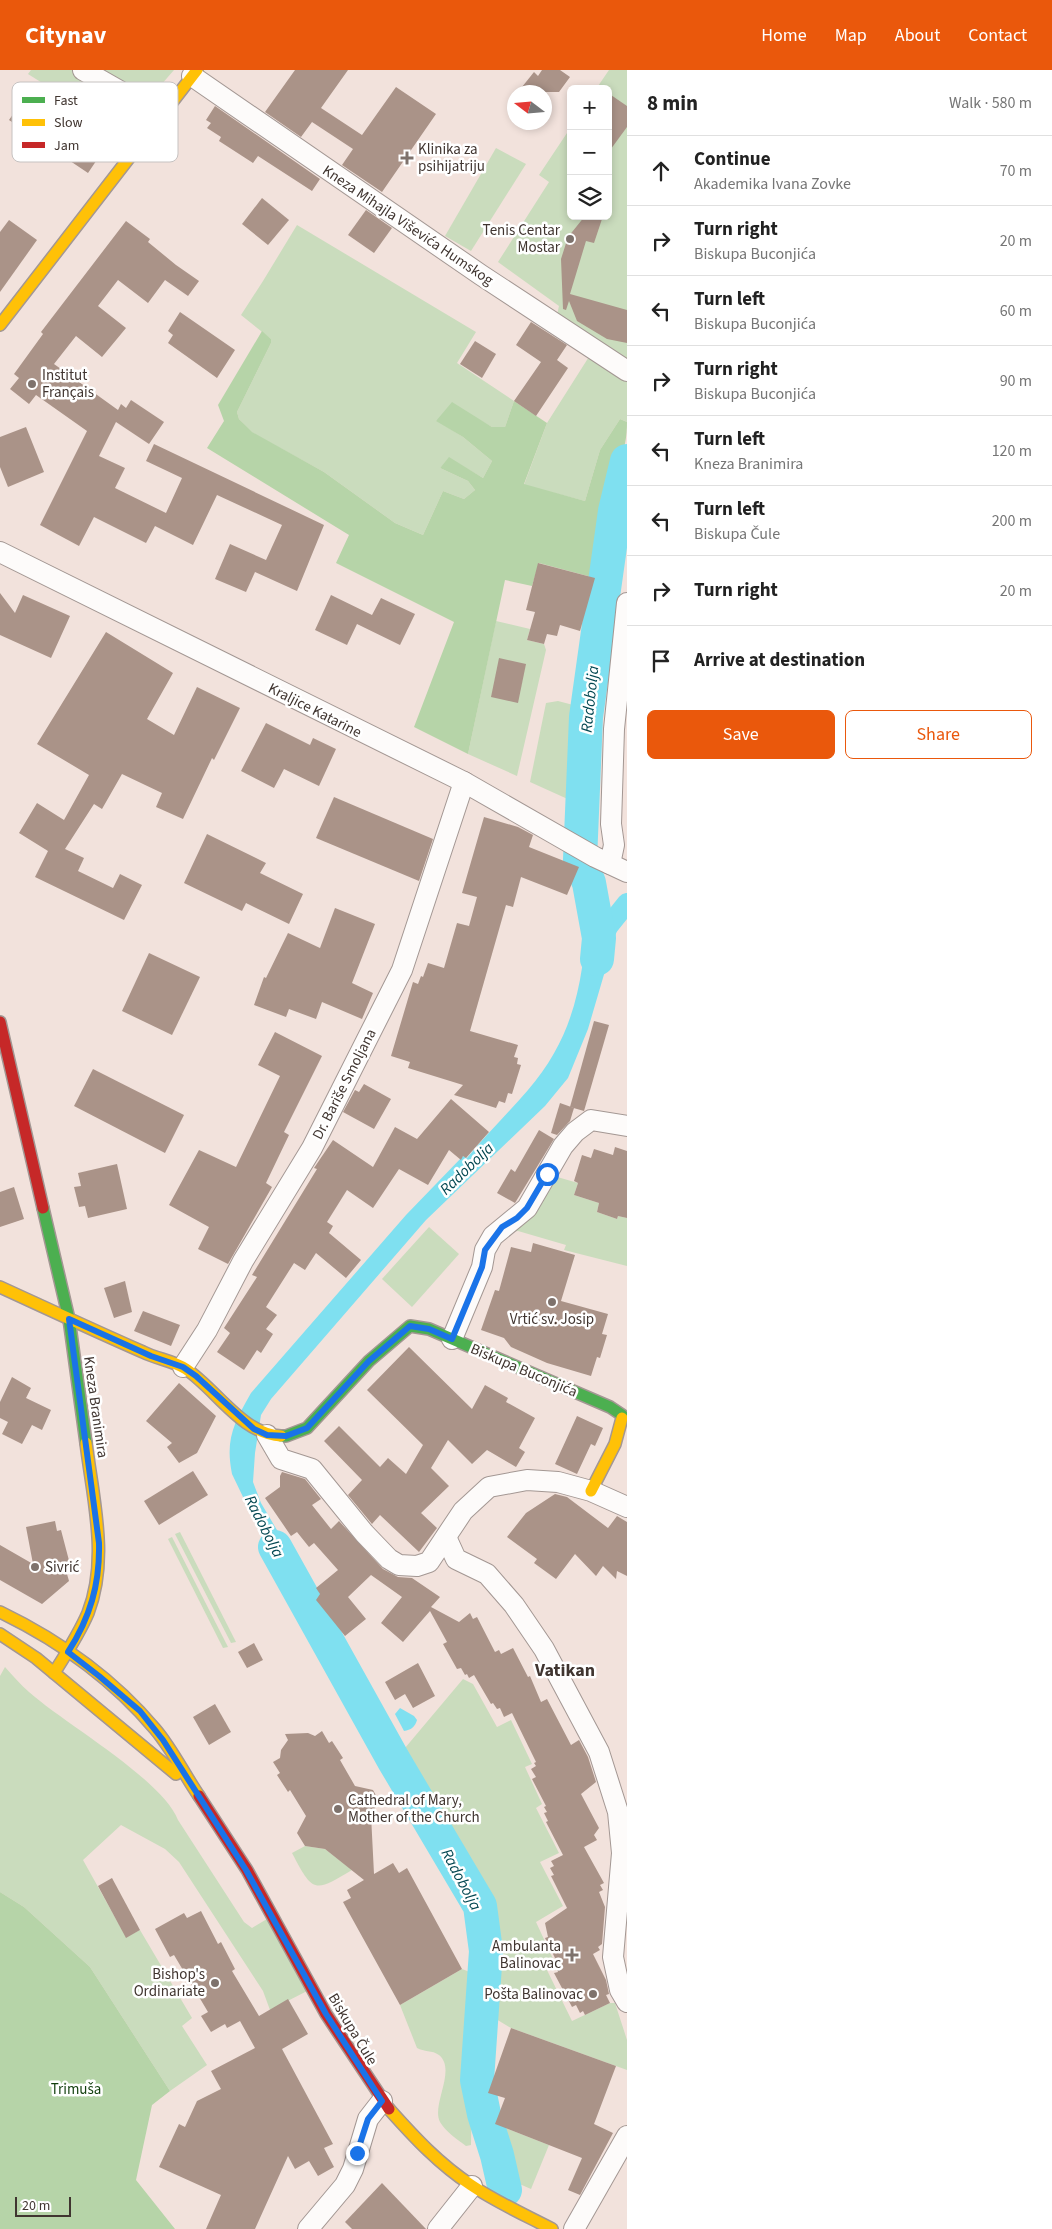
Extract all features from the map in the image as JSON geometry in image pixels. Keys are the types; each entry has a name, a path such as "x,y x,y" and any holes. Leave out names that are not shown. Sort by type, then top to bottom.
{"main road":[{"name":"Kneza Mihajla Viševića Humskog","path":"178,93 194,73"},
{"name":"Kneza Mihajla Viševića Humskog","path":"0,325 124,162"},
{"name":"Kneza Branimira","path":"0,1022 69,1319 99,1543 99,1567 86,1620 54,1673"},
{"path":"0,1287 151,1356 183,1367 254,1429 267,1435"},
{"name":"Biskupa Buconjića","path":"267,1435 286,1436 307,1428 369,1361 410,1326 429,1329 610,1407 622,1415 622,1425 617,1438 591,1491"},
{"name":"Biskupa Čule","path":"0,1612 28,1626 68,1652 99,1676 140,1711 163,1740 246,1870 326,2014 382,2101 422,2146 472,2186 552,2229"},
{"name":"Biskupa Čule","path":"0,1634 54,1673 191,1786"}],"street":[{"path":"83,70 104,82"},
{"name":"Kneza Mihajla Viševića Humskog","path":"194,73 481,275 627,371"},
{"name":"Kraljice Katarine","path":"0,552 464,782 610,864"},
{"path":"610,864 614,846 611,824 614,729 624,671 627,603"},
{"name":"Dr. Bariše Smoljana","path":"183,1367 207,1330 243,1261 312,1148 402,970 464,782"},
{"path":"452,1339 482,1267 485,1250 493,1236 527,1208 564,1146 575,1132 592,1120 627,1126"},
{"path":"267,1435 281,1459 312,1469 364,1533 389,1559 399,1565 417,1566 429,1562 463,1512 489,1487 527,1480 558,1482 591,1491 627,1507"},
{"path":"446,1536 456,1559 487,1574 499,1586 544,1649 599,1752 618,1812 622,1853 613,1956 620,1990 627,2002"},
{"path":"308,2229 345,2185 353,2169 368,2119 382,2101"},
{"path":"574,2229 627,2136"},
{"path":"438,2229 472,2186"}],"green space":[{"path":"31,70 174,70 164,82 41,82 28,74"},
{"name":"Tenis Centar Mostar","path":"609,70 627,70 627,371 555,324 559,306 498,262 549,182 539,175 567,133 567,220 612,220 612,85 599,85"},
{"path":"496,148 526,164 471,251 445,236"},
{"path":"297,225 476,332 457,363 514,401 505,427 492,427 476,418 436,420 463,437 492,461 483,478 449,458 440,468 468,481 475,490 464,499 443,491 423,535 395,523 324,472 251,432 239,419 237,412 271,343 271,339 241,315"},
{"path":"262,331 271,339 271,343 237,412 239,419 252,432 324,472 395,523 423,535 443,491 464,499 475,490 468,481 440,468 449,457 483,478 492,461 463,437 436,421 452,402 492,427 505,427 514,401 547,423 524,484 585,501 600,450 620,419 627,422 627,433 623,451 601,525 595,578 539,563 532,586 505,580 468,754 414,727 454,622 336,563 349,535 207,448 224,421 218,405"},
{"path":"592,352 627,375 627,422 620,419 600,450 585,501 524,485 547,423"},
{"path":"496,621 530,629 527,640 544,644 546,650 517,776 468,754"},
{"path":"558,701 577,706 572,801 530,782 546,703"},
{"path":"547,1174 578,1183 574,1195 599,1203 597,1212 617,1219 618,1216 627,1218 627,1266 564,1250 566,1245 518,1231 506,1233"},
{"path":"429,1227 459,1254 412,1307 382,1279"},
{"path":"180,1532 236,1642 231,1643 175,1534"},
{"path":"172,1537 228,1647 223,1648 168,1539"},
{"path":"5,1667 29,1692 45,1705 111,1753 153,1787 168,1804 244,1922 252,1928 272,1916 311,1989 270,2010 263,1991 179,1862 165,1849 121,1825 83,1860 126,1937 140,1930 192,2018 182,2026 207,2065 170,2091 90,1967 24,1907 0,1892 0,1676"},
{"path":"463,1679 473,1684 497,1727 511,1720 532,1764 525,1767 542,1804 536,1808 559,1853 540,1862 563,1906 536,1922 554,1961 545,1966 572,2021 610,2003 615,2003 627,2040 627,2070 511,2028 491,2016 490,1921 480,1886 405,1748"},
{"path":"305,1846 325,1849 352,1870 330,1883 316,1885 310,1882 292,1853"},
{"name":"Trimuša","path":"0,1892 24,1907 90,1967 170,2091 152,2105 136,2180 175,2229 0,2229"},
{"path":"462,1969 480,1976 472,2079 471,2145 466,2146 445,2129 438,2115 445,2078 444,2061 436,2053 417,2048 400,2005"},
{"path":"495,2124 549,2145 531,2189 508,2179"}],"water":[{"path":"587,912 620,920 588,1029 568,1078 545,1106 426,1220 271,1399 261,1415 253,1482 261,1503 307,1581 289,1593 232,1474 230,1441 240,1413 251,1393 406,1215 463,1156 467,1158 544,1070 566,1028 574,1007 583,961"},
{"path":"400,1708 414,1716 417,1720 409,1730 404,1731 395,1714"}],"building":[{"path":"295,70 348,70 321,108 362,135 396,87 436,114 382,192 342,165 353,149 312,122 301,137 265,112"},
{"path":"542,70 560,70 570,77 559,92 552,92 552,85 524,85 534,72 538,76"},
{"path":"612,96 627,106 627,127 612,148"},
{"path":"215,106 320,179 312,191 258,156 253,163 219,141 221,137 207,128 211,123 206,120"},
{"path":"72,162 95,162 88,173"},
{"path":"262,198 289,220 268,245 242,224"},
{"path":"366,210 392,228 374,253 348,235"},
{"path":"9,220 37,240 0,292 0,232"},
{"path":"582,220 602,220 594,243 586,241 570,294 627,310 627,343 607,339 577,321 569,301 566,310 563,309 561,259 568,237"},
{"path":"126,221 150,239 148,242 199,281 188,296 165,280 148,303 118,280 98,306 126,328 102,357 76,336 54,364 118,410 121,404 126,408 131,400 164,422 149,444 116,422 99,456 125,468 115,488 166,513 182,478 146,461 154,444 324,525 297,591 255,572 246,592 215,579 230,544 266,560 282,525 217,495 193,545 155,526 146,543 94,517 79,546 40,525 87,431 36,395 29,404 10,389 19,378 14,374 43,334 41,332"},
{"path":"180,312 235,350 217,378 168,343 173,335 168,331"},
{"path":"531,322 567,345 557,360 568,368 536,416 514,401 541,362 516,345"},
{"path":"475,341 496,354 482,378 460,364"},
{"path":"26,427 44,472 8,487 0,467 0,437"},
{"path":"538,563 595,578 580,631 560,625 557,636 547,634 544,644 527,640 535,612 526,610"},
{"path":"0,593 15,613 23,595 70,616 51,658 0,635"},
{"path":"331,595 372,615 381,598 415,614 400,645 357,624 347,645 315,630"},
{"path":"106,632 173,673 147,719 174,735 197,687 240,708 214,760 212,758 183,819 156,807 162,793 122,774 102,809 94,804 65,849 84,858 78,871 113,888 120,874 142,885 124,920 35,877 48,851 19,833 37,803 64,820 89,775 37,744"},
{"path":"499,658 526,664 518,703 491,697"},
{"path":"266,723 310,745 313,738 336,749 319,786 284,769 274,788 241,771"},
{"path":"334,797 433,839 419,881 316,838"},
{"path":"484,817 518,827 533,835 529,847 579,867 567,895 521,877 513,907 506,905 470,1031 518,1045 514,1057 518,1058 517,1064 521,1065 512,1094 508,1093 505,1103 499,1101 496,1108 454,1095 463,1085 408,1068 410,1062 391,1056 413,982 418,984 421,976 423,977 428,963 444,968 457,923 469,926 477,897 462,893"},
{"path":"207,834 266,863 260,873 303,894 289,924 246,903 242,911 184,883"},
{"path":"335,908 375,924 352,983 373,993 362,1019 322,1002 316,1019 289,1009 286,1017 254,1005 264,977 266,978 288,933 320,948"},
{"path":"149,953 200,977 172,1035 122,1011"},
{"path":"594,1021 609,1025 584,1111 570,1107"},
{"path":"275,1032 322,1056 284,1132 289,1135 266,1183 272,1187 228,1264 198,1249 209,1227 169,1205 199,1150 236,1167 280,1076 258,1065"},
{"path":"93,1069 184,1115 165,1153 74,1106"},
{"path":"364,1084 391,1099 374,1129 343,1112 355,1090 359,1092"},
{"path":"451,1099 489,1132 466,1158 463,1156 461,1160 449,1150 428,1185 399,1169 373,1208 347,1190 327,1222 333,1226 329,1233 361,1260 346,1278 316,1253 305,1270 294,1263 266,1307 277,1315 266,1329 273,1334 261,1353 257,1350 244,1370 217,1352 230,1333 224,1328 257,1277 252,1275 317,1169 314,1168 333,1140 373,1167 395,1127 417,1139"},
{"path":"560,1103 574,1108 570,1121 557,1135 551,1133"},
{"path":"539,1130 554,1139 515,1203 497,1193 511,1169 515,1172"},
{"path":"615,1147 627,1151 627,1218 618,1216 617,1219 597,1212 599,1203 574,1195 578,1183 574,1181 582,1155 591,1158 594,1149 613,1155"},
{"path":"117,1164 127,1209 88,1218 85,1206 79,1207 74,1187 81,1186 78,1173"},
{"path":"14,1187 24,1219 0,1227 0,1192"},
{"path":"533,1243 575,1255 561,1301 608,1314 602,1334 607,1335 600,1358 597,1357 591,1376 547,1363 511,1347 504,1338 481,1330 495,1290 499,1291 511,1247 531,1252"},
{"path":"125,1281 132,1312 114,1318 104,1288"},
{"path":"143,1311 180,1325 171,1346 134,1331"},
{"path":"409,1347 472,1409 485,1385 508,1398 506,1402 535,1418 519,1448 525,1452 516,1467 487,1450 472,1464 448,1440 431,1468 449,1486 421,1513 437,1528 419,1552 380,1515 372,1524 348,1495 362,1480 324,1441 339,1426 380,1467 388,1458 406,1474 423,1445 367,1390"},
{"path":"12,1377 31,1388 26,1398 51,1410 42,1430 32,1425 22,1444 2,1434 8,1422 0,1418 0,1402"},
{"path":"179,1383 216,1416 197,1453 179,1463 167,1447 172,1443 146,1421"},
{"path":"577,1416 603,1428 595,1446 591,1444 577,1474 555,1464"},
{"path":"193,1471 208,1495 159,1525 144,1501"},
{"path":"282,1472 305,1479 321,1499 312,1505 331,1529 339,1521 383,1569 398,1577 412,1578 440,1597 431,1607 459,1622 470,1613 473,1619 477,1617 495,1652 499,1650 501,1654 513,1648 528,1677 530,1676 541,1702 547,1699 571,1745 579,1740 588,1757 596,1782 581,1794 599,1828 594,1835 597,1840 584,1847 604,1883 600,1885 603,1890 599,1892 605,1907 602,1944 598,1947 600,1950 593,1954 606,1980 609,1994 606,1995 610,2003 585,2015 583,2011 580,2013 576,2005 572,2007 554,1973 558,1972 556,1966 558,1964 545,1938 548,1937 545,1923 567,1908 551,1876 554,1875 550,1868 554,1866 551,1861 563,1855 546,1822 548,1821 544,1813 547,1812 544,1807 546,1806 532,1779 536,1777 531,1769 536,1766 534,1763 536,1762 512,1713 504,1717 500,1708 497,1709 493,1703 491,1704 474,1675 469,1678 461,1668 457,1669 443,1644 447,1642 430,1611 403,1642 381,1623 402,1597 371,1575 348,1597 366,1619 345,1636 316,1600 320,1594 316,1588 338,1570 314,1543 309,1547 297,1532 291,1536 265,1498 280,1487"},
{"path":"555,1494 567,1497 608,1528 617,1516 627,1522 627,1576 617,1571 616,1579 603,1566 596,1576 575,1554 556,1579 534,1563 537,1559 507,1537 526,1513"},
{"name":"Sivrić","path":"55,1521 57,1531 61,1530 72,1572 67,1574 69,1581 42,1604 0,1580 0,1545 33,1564 26,1527"},
{"path":"254,1643 263,1660 247,1668 238,1652"},
{"path":"418,1663 435,1696 413,1708 405,1694 395,1700 385,1682"},
{"path":"215,1704 231,1732 209,1745 193,1717"},
{"path":"322,1731 329,1743 332,1741 343,1758 340,1760 355,1786 373,1790 379,1801 371,1815 374,1874 393,1863 399,1873 407,1868 462,1969 400,2005 343,1902 351,1898 347,1890 364,1880 325,1849 305,1846 297,1833 306,1816 290,1790 288,1792 277,1775 280,1773 273,1762 280,1758 281,1750 288,1740 285,1734 308,1733 315,1736"},
{"path":"112,1878 140,1930 126,1938 98,1886"},
{"path":"201,1911 218,1944 221,1942 235,1969 232,1971 259,2016 288,1999 308,2034 282,2049 333,2144 324,2148 334,2167 318,2176 309,2161 295,2169 288,2156 255,2229 206,2229 221,2195 159,2167 179,2124 185,2127 197,2101 221,2089 211,2071 255,2048 240,2021 227,2028 225,2024 211,2032 201,2016 208,2012 174,1955 170,1957 155,1929 184,1913 187,1918"},
{"path":"511,2028 616,2066 594,2124 613,2133 580,2195 568,2190 582,2158 495,2124 505,2098 488,2093"},
{"path":"382,2183 426,2229 352,2229 345,2222"}],"waterway":[{"name":"Radobolja","path":"597,959 599,938 589,883 580,860 586,717 615,511 627,461"},
{"name":"Radobolja","path":"599,938 627,903"},
{"name":"Radobolja","path":"275,1547 393,1759 480,1906 486,1951 477,2080 484,2114 497,2155 505,2190"}],"traffic: fast":[{"path":"43,1208 69,1319 86,1443"},
{"path":"281,1436 307,1428 369,1361 410,1326 429,1329 610,1407 622,1415 622,1418"}],"traffic: slow":[{"path":"178,95 197,70"},
{"path":"0,325 126,162"},
{"path":"0,1287 148,1354 181,1366 197,1378 230,1410 254,1428 281,1436"},
{"path":"591,1491 615,1444 622,1418"},
{"path":"54,1673 88,1613 98,1572 98,1529 86,1443"},
{"path":"0,1612 43,1635 103,1677 155,1729 199,1796"},
{"path":"0,1634 36,1658 176,1774"},
{"path":"389,2109 427,2150 459,2177 490,2197 552,2229"}],"traffic: jam":[{"path":"0,1022 43,1208"},
{"path":"199,1796 247,1870 326,2014 389,2109"}],"place":[{"name":"Klinika za psihijatriju","path":"407,158"},
{"name":"Tenis Centar Mostar","path":"570,239"},
{"name":"Institut Français","path":"32,384"},
{"name":"Vrtić sv. Josip","path":"552,1302"},
{"name":"Sivrić","path":"35,1567"},
{"name":"Cathedral of Mary, Mother of the Church","path":"338,1809"},
{"name":"Ambulanta Balinovac","path":"572,1955"},
{"name":"Bishop's Ordinariate","path":"215,1983"},
{"name":"Pošta Balinovac","path":"593,1994"}],"district":[{"name":"Vatikan","path":"565,1670"}],"route":[{"path":"357,2153 361,2134 368,2119 382,2101 362,2074 311,1989 246,1870 163,1740 140,1711 112,1686 68,1652 86,1620 94,1595 99,1567 99,1543 69,1319 151,1356 183,1367 196,1376 254,1429 267,1435 286,1436 307,1428 369,1361 396,1335 410,1326 429,1329 452,1339 482,1267 485,1250 493,1236 527,1208 547,1174"}]}
